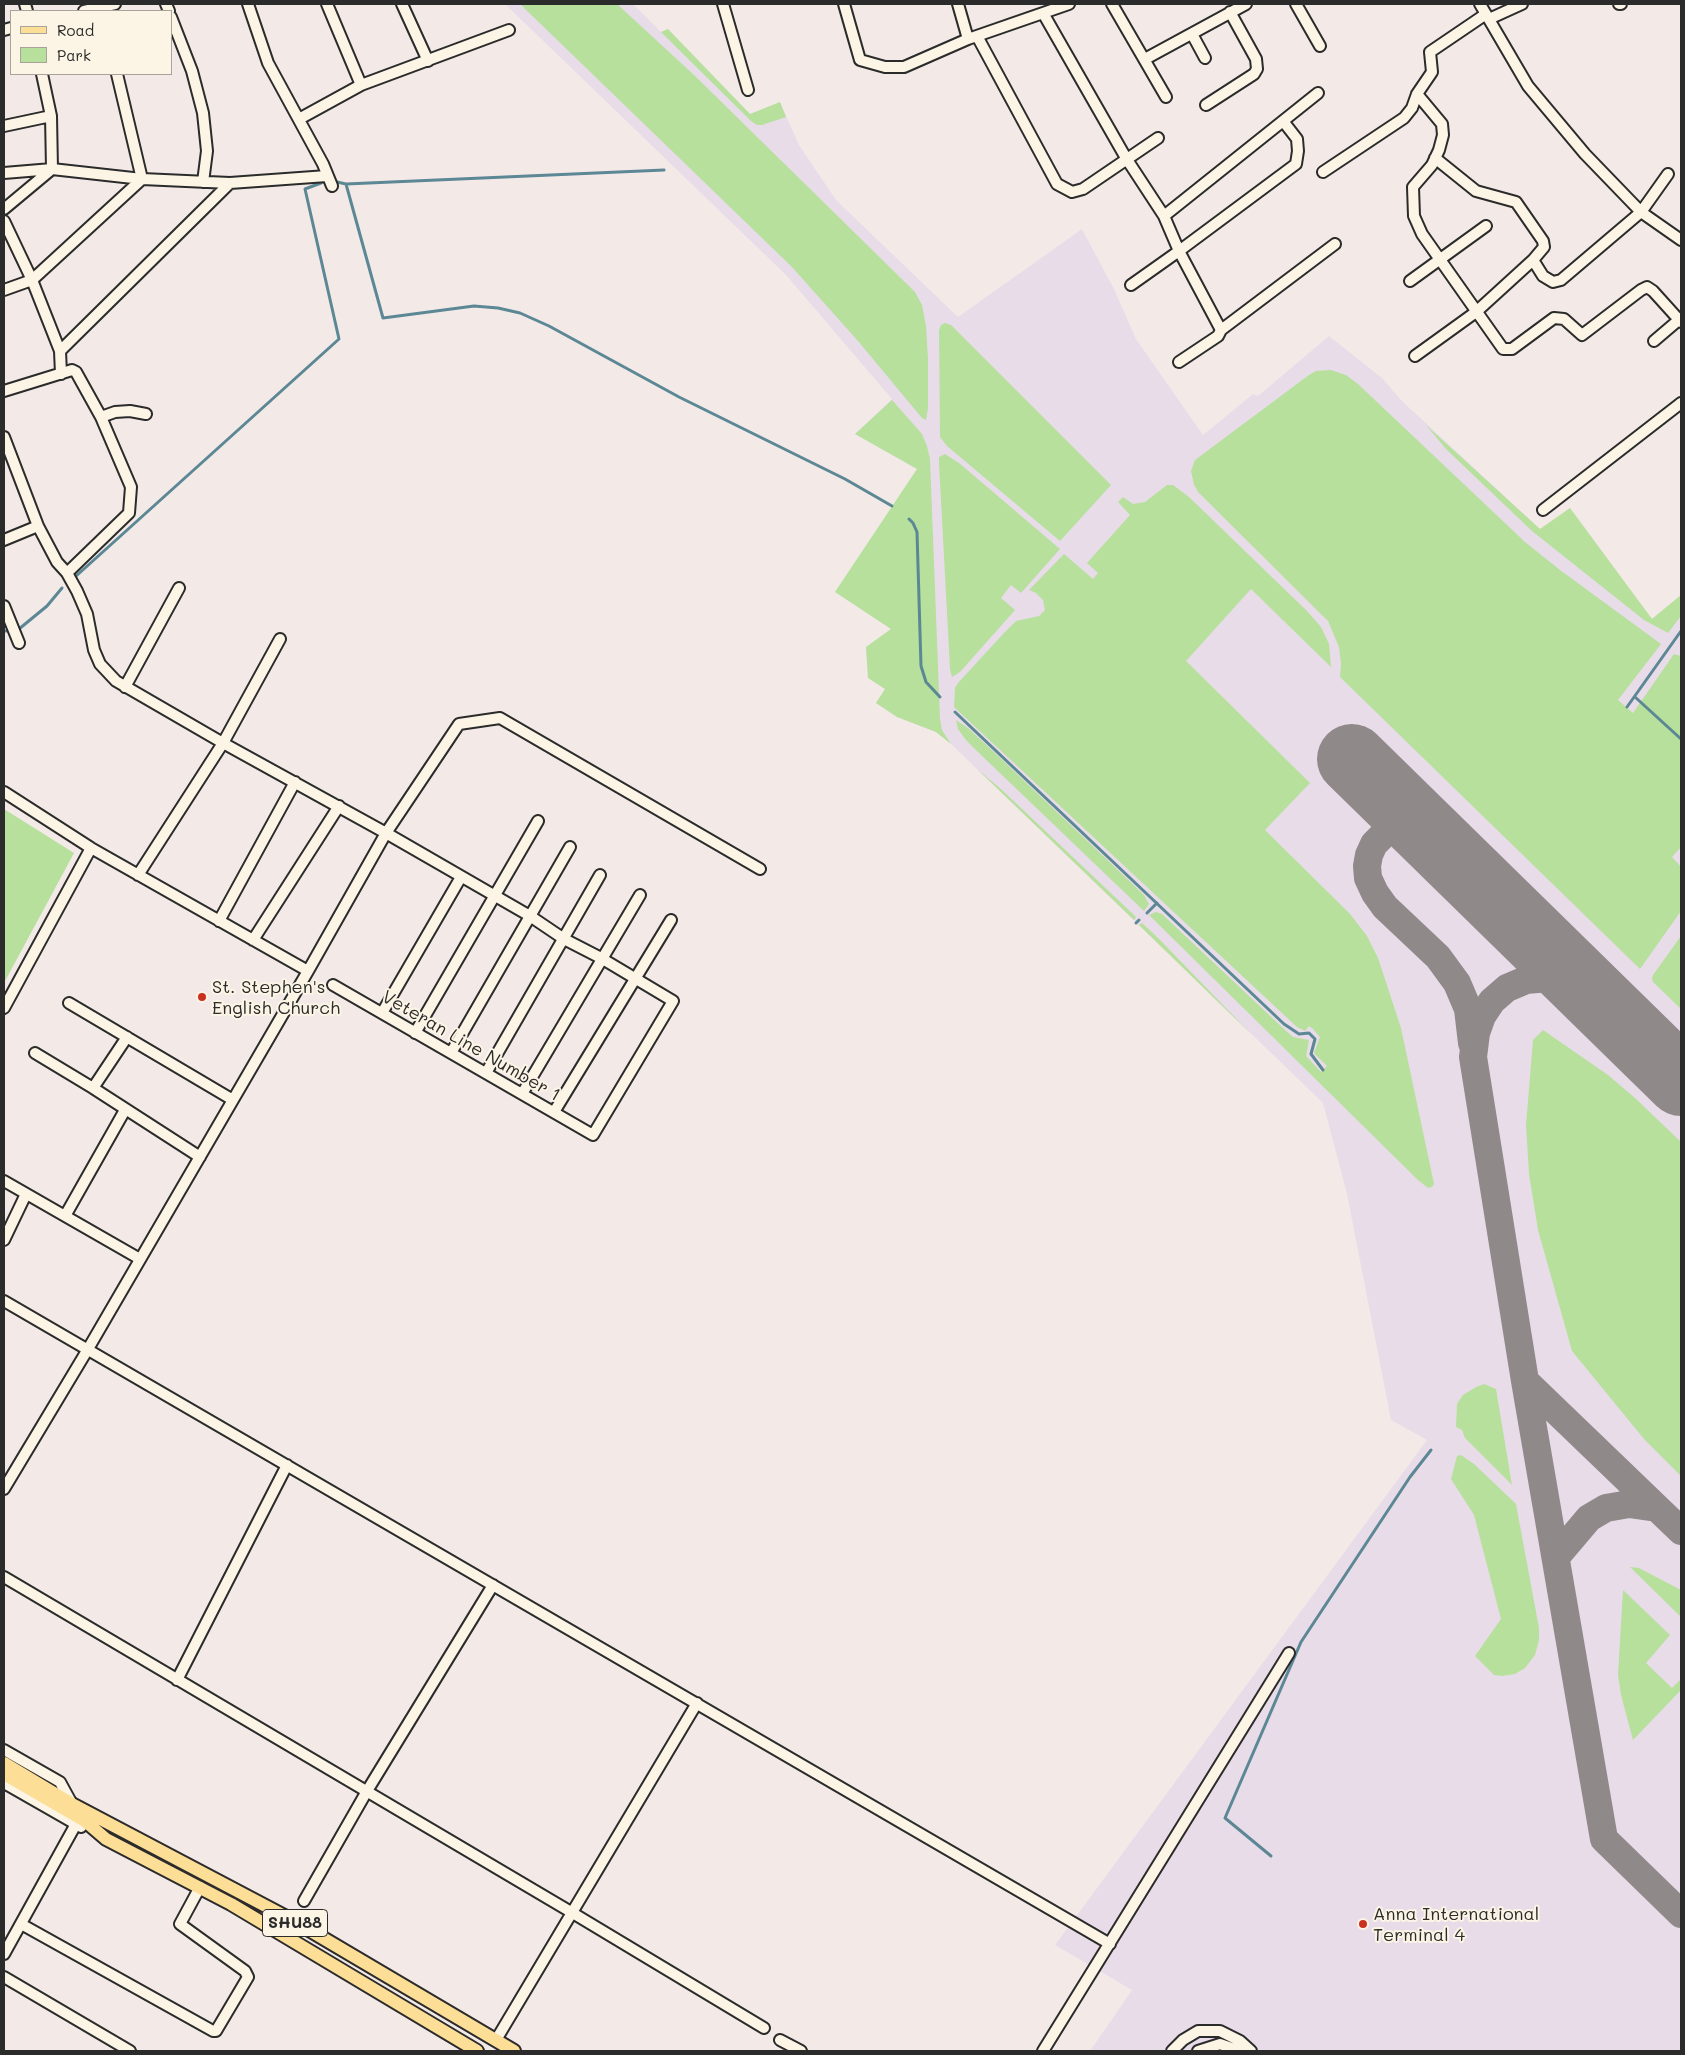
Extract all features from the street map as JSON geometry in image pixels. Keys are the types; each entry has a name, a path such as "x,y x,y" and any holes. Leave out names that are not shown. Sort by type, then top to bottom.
{"main road":[{"name":"SHU88","path":"4,1763 85,1821 106,1839 231,1904 477,2051"},
{"name":"SHU88","path":"4,1774 72,1804 294,1922 514,2051"}],"street":[{"path":"88,10 115,4"},
{"path":"248,4 268,63 299,119 332,186"},
{"path":"327,4 361,85"},
{"path":"402,4 428,60"},
{"path":"723,4 748,90"},
{"path":"844,4 860,60 885,67 904,67 973,37 1069,4"},
{"path":"958,4 973,37 1057,184 1072,192 1083,189 1158,138"},
{"path":"1112,4 1166,97"},
{"path":"1145,59 1246,4"},
{"path":"1296,4 1320,46"},
{"path":"1480,4 1528,86 1585,154 1641,212 1681,240"},
{"path":"1323,172 1404,118 1412,108 1417,94 1432,72 1430,52 1487,16 1522,4"},
{"path":"1206,105 1254,74 1257,69 1256,59 1230,12"},
{"path":"1043,13 1126,158 1164,216 1179,251 1221,330"},
{"path":"172,20 192,71 203,113 207,151 203,182"},
{"path":"299,119 361,85 509,30"},
{"path":"1192,34 1204,58"},
{"path":"42,75 51,116 52,169"},
{"path":"117,75 142,178"},
{"path":"1164,216 1318,93"},
{"path":"1417,94 1442,124 1443,135 1440,150 1432,165 1413,187 1414,216 1422,234 1498,344 1507,350 1512,349 1554,318 1564,319 1582,335 1647,287 1681,320 1654,341"},
{"path":"4,126 51,116"},
{"path":"1131,285 1296,164 1298,152 1297,139 1283,120"},
{"path":"1415,356 1476,312 1533,260 1544,247 1543,241 1516,202 1476,191 1435,158"},
{"path":"4,173 52,169 230,184 327,176"},
{"path":"4,207 52,169"},
{"path":"1533,260 1547,281 1557,282 1641,212 1668,174"},
{"path":"4,290 32,280 142,178"},
{"path":"60,352 230,184"},
{"path":"4,221 32,280 60,352 61,374"},
{"path":"1410,280 1486,226"},
{"path":"1179,362 1218,336 1221,330 1335,244"},
{"path":"4,391 72,370 76,372 101,417 131,488 129,513 67,573"},
{"path":"1543,510 1681,403"},
{"path":"101,417 122,412 146,414"},
{"path":"4,437 38,526 58,562 67,573 88,614 94,650 100,664 116,681 223,743 339,806 530,916 564,939 636,979"},
{"path":"4,540 38,526"},
{"path":"125,687 178,588"},
{"path":"4,606 18,643"},
{"path":"138,875 223,743 280,639"},
{"path":"4,1489 200,1157 386,833 459,724 500,718 760,869"},
{"path":"219,921 295,782"},
{"path":"4,792 92,848 308,971"},
{"path":"254,940 339,806"},
{"path":"415,1032 538,821"},
{"path":"451,1053 570,847"},
{"path":"4,1008 92,848"},
{"path":"486,1073 600,875"},
{"path":"382,1013 461,877"},
{"path":"522,1094 640,895"},
{"path":"554,1112 671,920"},
{"name":"Veteran Line Number 1","path":"333,985 592,1135 673,1001 636,979"},
{"path":"69,1003 233,1100"},
{"path":"93,1088 127,1038"},
{"path":"36,1054 93,1088 200,1157"},
{"path":"65,1216 125,1110"},
{"path":"4,1181 140,1259"},
{"path":"4,1240 26,1194"},
{"path":"4,1301 1110,1944"},
{"path":"177,1680 287,1465"},
{"path":"4,1577 764,2028"},
{"path":"304,1901 366,1791 492,1584"},
{"path":"1043,2051 1289,1653"},
{"path":"496,2040 697,1703"},
{"path":"4,1750 60,1782 72,1804"},
{"path":"4,1783 106,1839"},
{"path":"4,1954 76,1824"},
{"path":"21,1924 212,2031 216,2031 248,1977 245,1971 180,1924 200,1887"},
{"path":"4,1977 130,2051"},
{"path":"1172,2051 1183,2040 1198,2031 1220,2031 1240,2041 1251,2051"},
{"path":"780,2040 801,2051"},
{"path":"1198,2051 1220,2044 1240,2051"}],"shaded area":[{"path":"505,4 633,4 661,32 668,29 750,114 780,102 799,145 836,200 958,317 1082,229 1114,289 1136,339 1203,435 1253,394 1258,396 1329,336 1382,378 1402,401 1540,529 1570,508 1652,619 1681,595 1681,2051 1090,2051 1132,1990 1055,1945 1427,1440 1391,1420 1347,1194 1323,1103 951,744 936,732 897,717 876,703 885,689 868,678 866,647 891,629 835,592 917,469 855,434 892,399 786,275"}],"green space":[{"path":"520,4 617,4 694,75 915,292 922,305 926,326 928,408 926,420 922,418 858,341 792,267"},
{"path":"668,29 750,114 780,102 786,117 762,125 757,125 751,121 661,32"},
{"path":"945,323 951,325 1111,485 1060,541 947,446 940,437 939,330 941,325"},
{"path":"1331,370 1346,375 1358,384 1525,542 1661,644 1618,700 1633,713 1674,654 1681,656 1681,847 1672,857 1681,867 1681,911 1640,969 1340,677 1339,647 1328,621 1199,493 1194,485 1191,471 1195,460 1309,375 1316,371"},
{"path":"892,400 922,434 930,459 940,719 942,730 951,744 936,732 897,717 876,703 885,689 868,678 866,647 891,629 835,592 917,469 855,434"},
{"path":"1426,425 1540,529 1570,508 1652,619 1681,595 1681,616 1668,633 1644,620 1532,531 1446,449"},
{"path":"945,454 959,463 1060,549 1021,593 1011,585 1001,598 1015,610 960,672 952,677 950,669 939,463 939,457"},
{"path":"1167,485 1173,485 1189,497 1307,611 1321,627 1329,644 1331,667 1251,589 1186,661 1310,783 1265,830 1350,914 1367,936 1378,958 1401,1028 1434,1184 1432,1187 1428,1188 1418,1180 1149,915 1156,912 1162,914 1293,1037 1309,1040 1306,1056 1321,1072 1327,1066 1314,1053 1320,1037 1313,1029 1309,1026 1305,1031 1297,1027 954,707 955,688 958,683 1004,633 1016,621 1039,616 1045,610 1043,600 1036,593 1029,590 1064,554 1093,579 1098,573 1087,563 1130,515 1118,502 1123,497 1133,504 1145,502"},
{"path":"956,720 968,728 995,753 1144,895 1149,904 1144,911 966,740 958,729"},
{"path":"977,769 1002,790 1136,917 1134,920"},
{"path":"4,809 74,853 4,983"},
{"path":"1142,923 1158,938 1251,1034 1139,925"},
{"path":"1681,936 1681,1009 1653,982 1652,978"},
{"path":"1543,1030 1608,1075 1681,1142 1681,1476 1644,1439 1572,1351 1538,1230 1529,1174 1526,1125 1533,1040"},
{"path":"1484,1384 1496,1389 1512,1485 1465,1438 1462,1430 1456,1427 1457,1404 1463,1395"},
{"path":"1461,1455 1474,1464 1516,1504 1539,1628 1539,1640 1535,1655 1525,1668 1515,1674 1494,1675 1475,1656 1501,1619 1474,1515 1451,1479 1457,1456"},
{"path":"1630,1567 1639,1568 1681,1590 1681,1617"},
{"path":"1623,1590 1670,1635 1646,1663 1672,1688 1681,1679 1681,1690 1633,1740 1621,1695 1618,1675"}],"waterway":[{"path":"337,182 346,184 664,170"},
{"path":"75,577 339,339 305,189 321,183"},
{"path":"346,184 383,318 474,306 498,308 520,313 549,326 679,397 845,479 892,506"},
{"path":"909,519 917,532 921,666 926,682 940,697"},
{"path":"19,629 47,606 62,588"},
{"path":"4,631 10,631"},
{"path":"1627,707 1681,631"},
{"path":"1635,697 1681,739"},
{"path":"955,712 1284,1024 1299,1034 1309,1033 1315,1039 1311,1054 1323,1070"},
{"path":"1147,913 1157,903"},
{"path":"1136,923 1139,920"},
{"path":"1271,1856 1225,1818 1301,1642 1410,1477 1431,1450"}],"taxiway":[{"path":"1428,833 1406,827 1394,829 1383,835 1374,844 1369,855 1367,866 1368,878 1375,893 1385,907 1438,957 1457,983 1468,1009 1472,1043"},
{"path":"1588,990 1567,981 1549,978 1526,980 1507,988 1492,1001 1482,1016 1476,1033 1473,1057 1525,1381 1604,1839 1681,1914"},
{"path":"1525,1381 1681,1531"},
{"path":"1556,1557 1589,1518 1606,1508 1629,1504 1657,1508"}],"runway":[{"path":"1352,759 1681,1081"}],"place":[{"name":"St. Stephen's English Church","path":"202,997"},
{"name":"Anna International Terminal 4","path":"1363,1924"}]}
